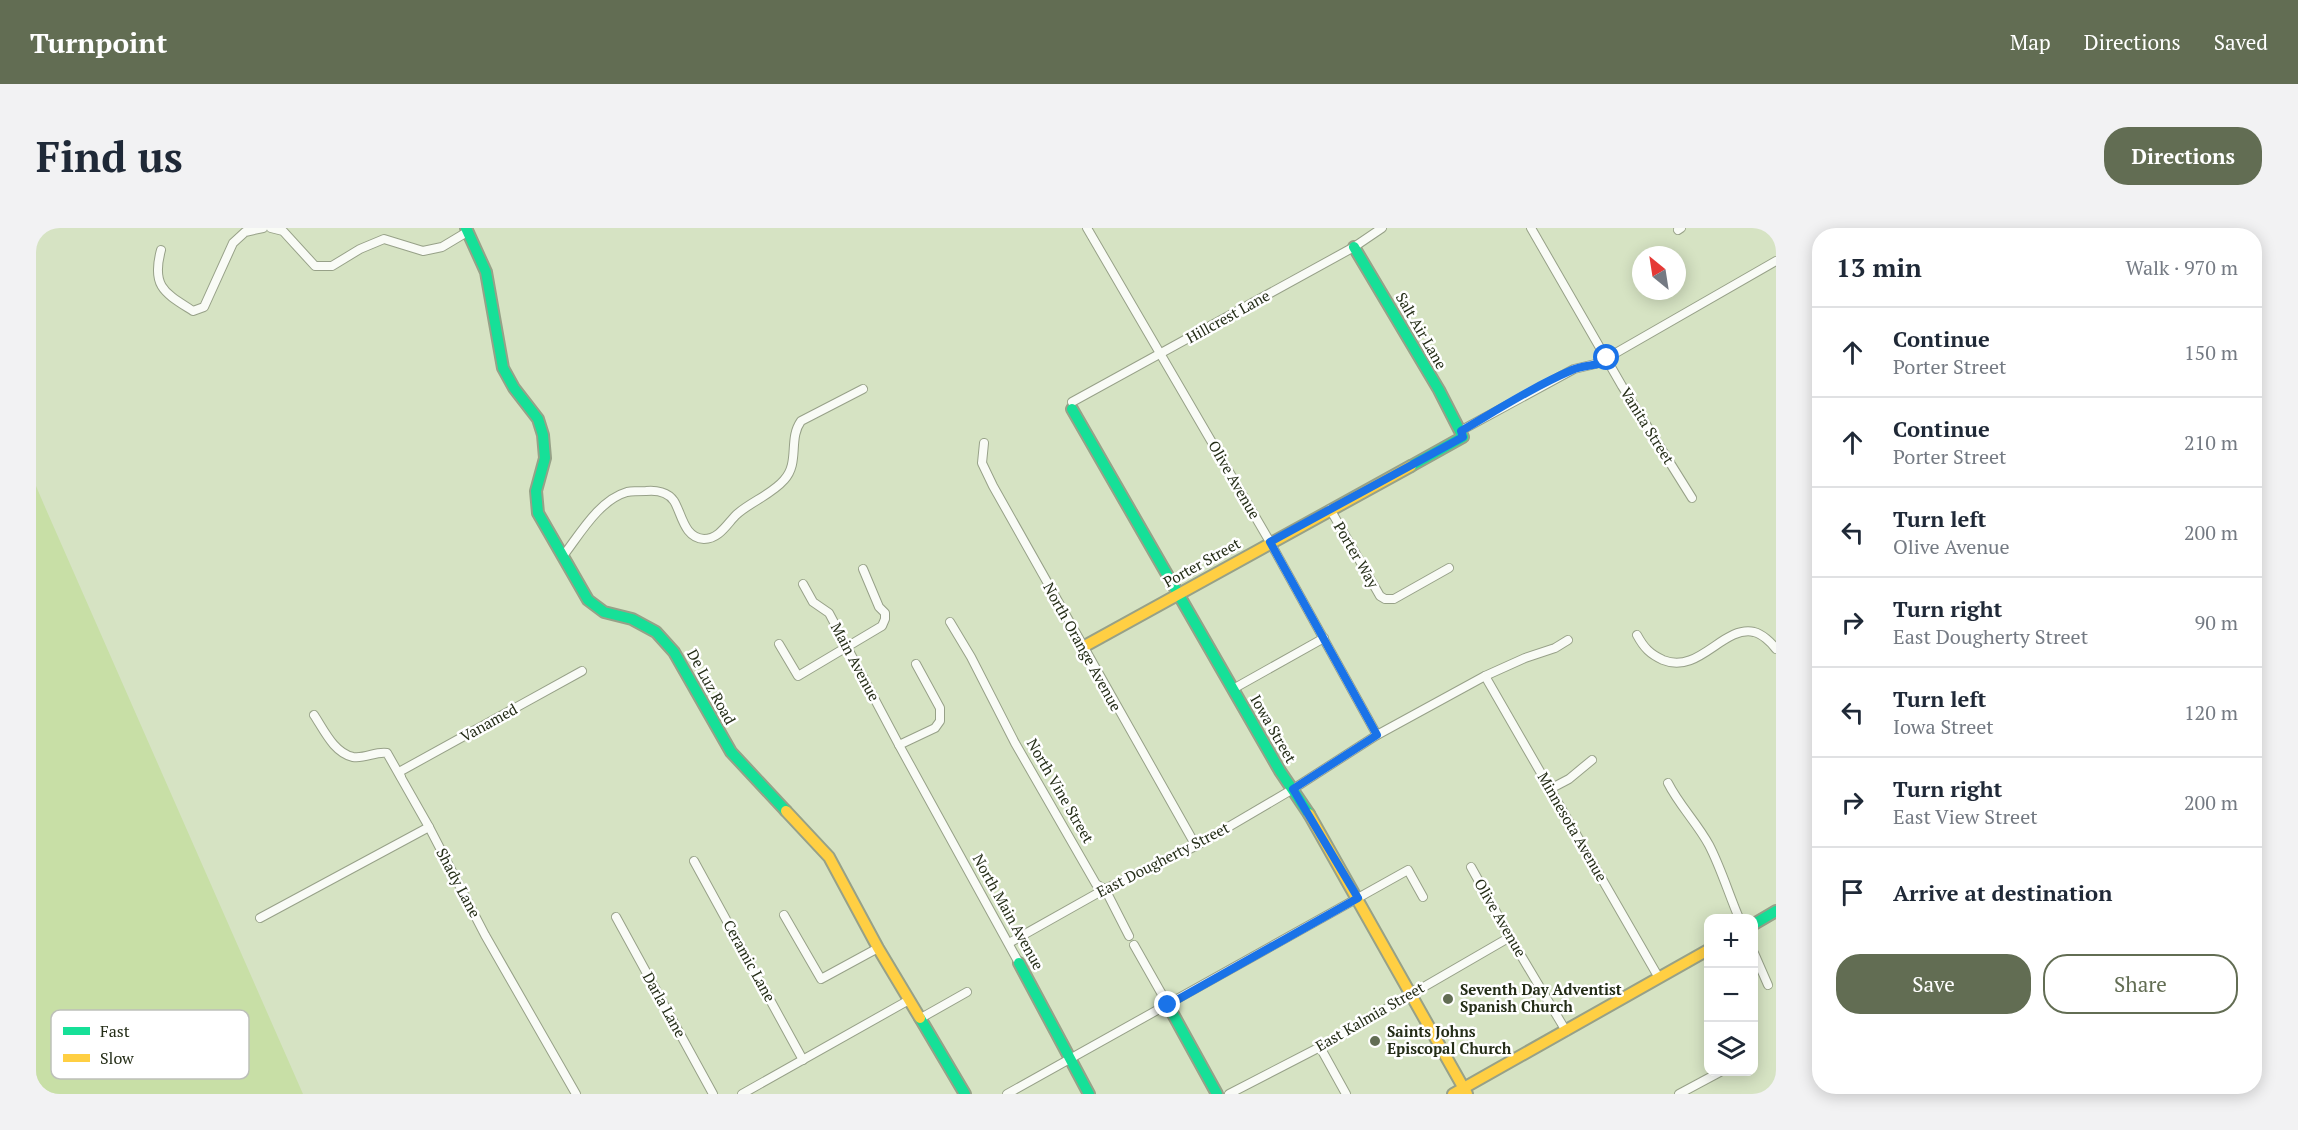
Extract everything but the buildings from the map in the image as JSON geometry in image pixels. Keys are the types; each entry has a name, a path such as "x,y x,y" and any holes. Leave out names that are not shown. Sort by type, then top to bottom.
{"street":[{"path":"161,250 157,267 163,289 166,294 193,311 204,307 216,285 233,243 245,232 263,228"},
{"path":"271,228 283,231 315,267 332,266 360,249 384,239 423,251 442,247 466,230"},
{"name":"Olive Avenue","path":"1087,228 1270,542 1377,735"},
{"name":"Hillcrest Lane","path":"1072,405 1354,247 1382,228"},
{"name":"Vanita Street","path":"1531,228 1607,360 1692,498"},
{"name":"De Luz Road","path":"466,230 486,272 503,368 514,388 538,419 543,435 545,458 536,491 538,513 588,600 604,612 632,619 656,632 674,652 731,752 829,857 878,948 965,1094"},
{"name":"Salt Air Lane","path":"1354,247 1368,266 1394,315 1451,410 1462,434"},
{"name":"Porter Street","path":"1083,647 1574,369 1607,360 1776,261"},
{"path":"563,556 594,517 615,498 628,492 653,490 664,493 673,500 686,528 693,536 704,539 715,536 736,515 784,480 793,469 796,428 801,421 863,389"},
{"name":"Iowa Street","path":"1072,405 1177,594 1280,771 1358,898 1466,1091"},
{"name":"North Orange Avenue","path":"984,443 982,463 1196,846"},
{"name":"Porter Way","path":"1330,509 1380,596 1384,599 1394,599 1449,568"},
{"path":"779,644 798,676 882,626 885,613 879,607 863,569"},
{"name":"Main Avenue","path":"803,584 813,602 829,613 899,745"},
{"name":"North Vine Street","path":"950,622 971,657 1020,753 1096,884 1105,889 1129,936"},
{"path":"1636,635 1643,647 1652,655 1669,663 1684,663 1733,636 1750,632 1758,633 1776,649"},
{"path":"1233,689 1324,638"},
{"name":"East Dougherty Street","path":"1009,943 1105,889 1196,846 1293,789 1377,735 1485,676 1525,658 1556,648 1568,640"},
{"path":"899,745 935,728 940,721 940,708 916,664"},
{"name":"Vanamed","path":"401,777 399,772 582,671"},
{"name":"Minnesota Avenue","path":"1485,676 1659,978"},
{"name":"Shady Lane","path":"314,715 337,749 354,757 378,751 387,753 429,827 485,935 576,1094"},
{"name":"North Main Avenue","path":"899,745 1009,943 1089,1094"},
{"path":"1551,789 1569,779 1592,760"},
{"path":"1668,783 1710,847 1737,914"},
{"path":"260,918 429,827"},
{"name":"Ceramic Lane","path":"694,861 803,1060"},
{"name":"Olive Avenue","path":"1471,867 1566,1031"},
{"path":"1007,1094 1408,870 1423,897"},
{"path":"1758,922 1776,911"},
{"path":"784,915 821,979 878,948"},
{"name":"Darla Lane","path":"616,916 713,1094"},
{"name":"East Kalmia Street","path":"1229,1094 1320,1047 1510,937"},
{"path":"1134,945 1217,1094"},
{"path":"1453,1094 1466,1091 1704,952"},
{"path":"1758,962 1768,985"},
{"path":"921,1018 967,992"},
{"path":"742,1094 909,1000"},
{"path":"1320,1047 1346,1094"},
{"path":"1679,1094 1711,1076"}],"green space":[{"path":"36,486 303,1094 36,1094"}],"traffic: fast":[{"path":"466,228 486,272 503,368 514,388 538,419 543,435 545,458 536,491 538,513 588,600 604,612 632,619 656,632 674,652 731,752 786,811"},
{"path":"1354,247 1439,390 1463,437 1411,466"},
{"path":"1072,409 1280,771 1309,814"},
{"path":"1758,922 1776,911"},
{"path":"1019,963 1089,1094"},
{"path":"1168,1005 1217,1094"},
{"path":"920,1018 965,1094"}],"traffic: slow":[{"path":"1083,647 1411,466"},
{"path":"786,811 829,857 878,948 920,1018"},
{"path":"1309,814 1467,1094"},
{"path":"1453,1094 1704,952"}],"place":[{"name":"Seventh Day Adventist Spanish Church","path":"1448,999"},
{"name":"Saints Johns Episcopal Church","path":"1375,1041"}],"route":[{"path":"1168,1005 1358,898 1293,789 1377,735 1270,542 1463,437 1461,431 1527,393 1574,369 1608,361 1607,358"}]}
